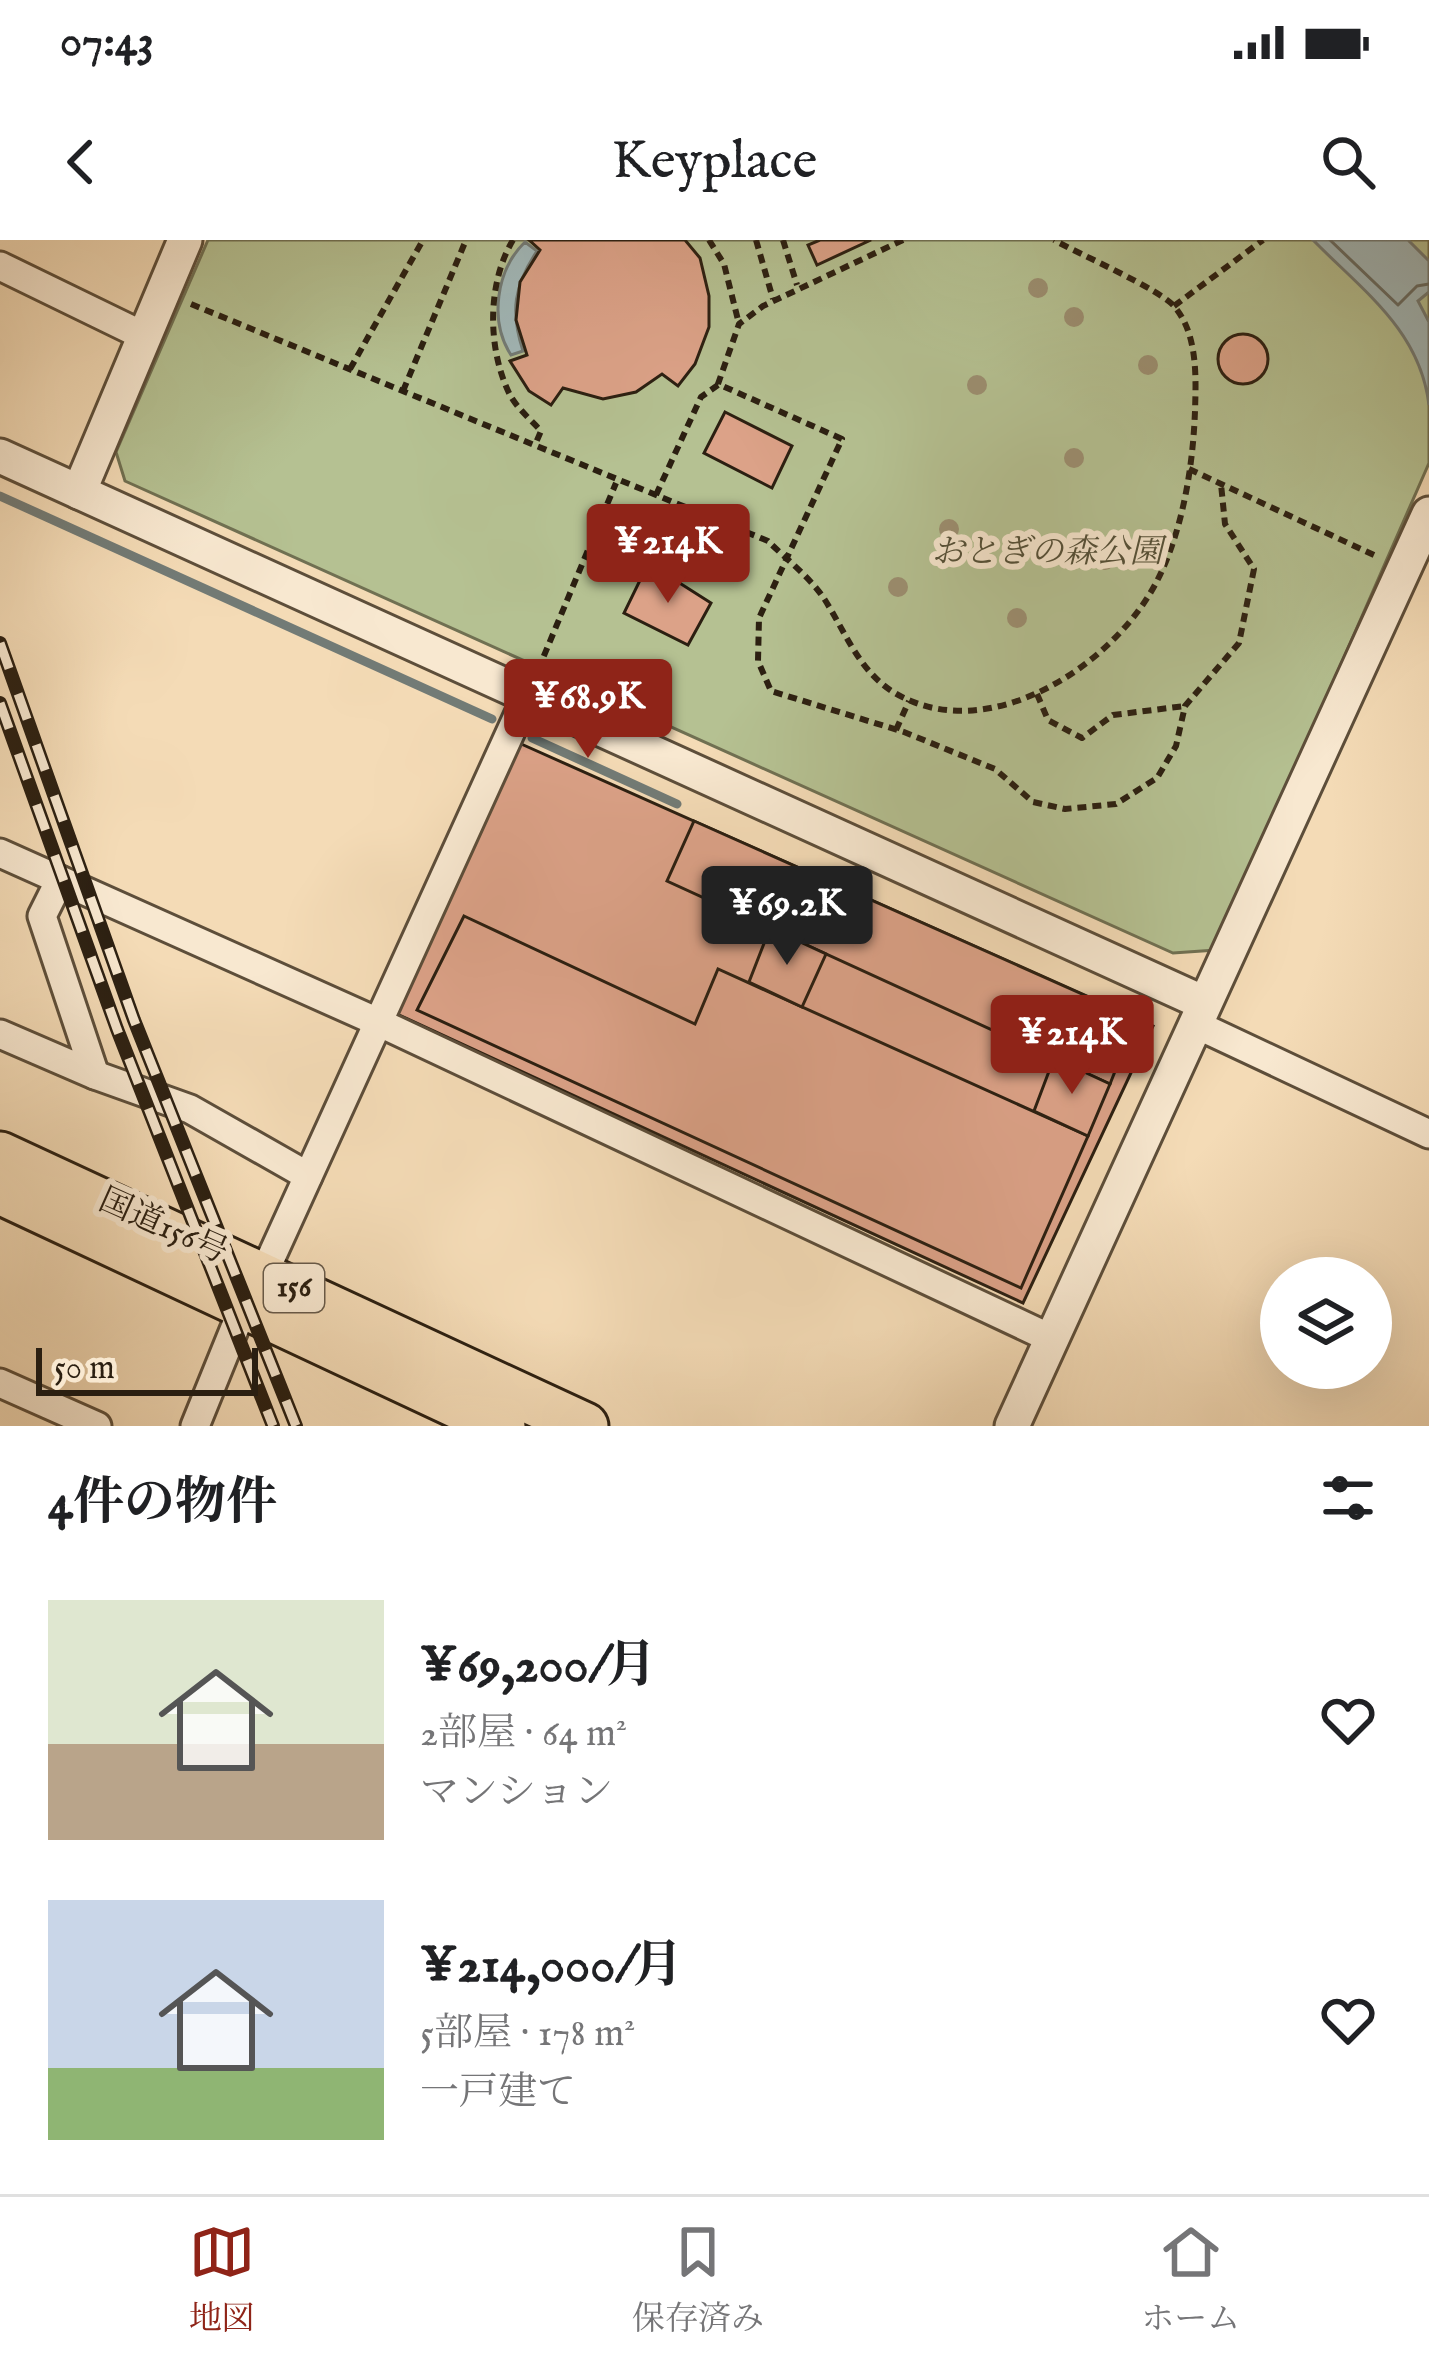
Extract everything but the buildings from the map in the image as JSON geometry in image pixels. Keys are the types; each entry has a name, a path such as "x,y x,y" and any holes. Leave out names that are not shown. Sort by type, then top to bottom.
{"highway":[{"name":"国道156号","path":"0,1155 254,1288 477,1420"},
{"name":"国道156号","path":"0,1191 254,1288 585,1426"}],"street":[{"path":"79,492 185,240"},
{"path":"0,266 145,335"},
{"path":"0,456 527,696 1200,1013 1429,1134"},
{"path":"1012,1426 1426,519"},
{"path":"195,1426 527,696"},
{"path":"0,853 380,1023 1050,1338"},
{"path":"59,880 42,916 95,1075"},
{"path":"0,1034 190,1109 308,1176"},
{"path":"0,1383 97,1426"}],"path":[{"path":"350,369 423,240"},
{"path":"403,391 466,240"},
{"path":"513,240 502,258 493,300 496,348 511,396 541,431 535,445"},
{"path":"709,240 724,264 739,324"},
{"path":"756,240 772,298"},
{"path":"783,240 797,285"},
{"path":"656,495 701,397 718,385 739,324 797,285 903,240"},
{"path":"163,292 768,541 823,597 848,647 876,680 909,701 958,715 1037,694 1135,619 1160,576 1189,469 1196,358 1174,306 1054,240"},
{"path":"1174,306 1263,240"},
{"path":"718,385 842,439 759,618 758,661 772,692 896,730 995,770 1033,802 1065,809 1116,804 1157,778 1176,746 1184,706 1239,643 1254,568 1225,524 1221,484"},
{"path":"1189,469 1377,556"},
{"path":"527,696 617,482"},
{"path":"1037,694 1048,720 1082,738 1113,715 1184,706"},
{"path":"896,730 909,701"}],"green space":[{"name":"おとぎの森公園","path":"208,240 1429,240 1429,463 1216,950 1173,953 125,481 116,452"}],"water":[{"path":"1313,240 1408,240 1429,261 1429,292 1418,301 1429,322 1429,405 1423,378 1402,333"},
{"path":"525,242 537,251 516,299 523,351 511,355 500,327 499,296 507,267"}],"waterway":[{"path":"0,496 492,719"},
{"path":"532,738 677,804"}],"railway":[{"path":"0,643 134,1020 296,1426"},
{"path":"0,703 117,1029 273,1426"}]}
